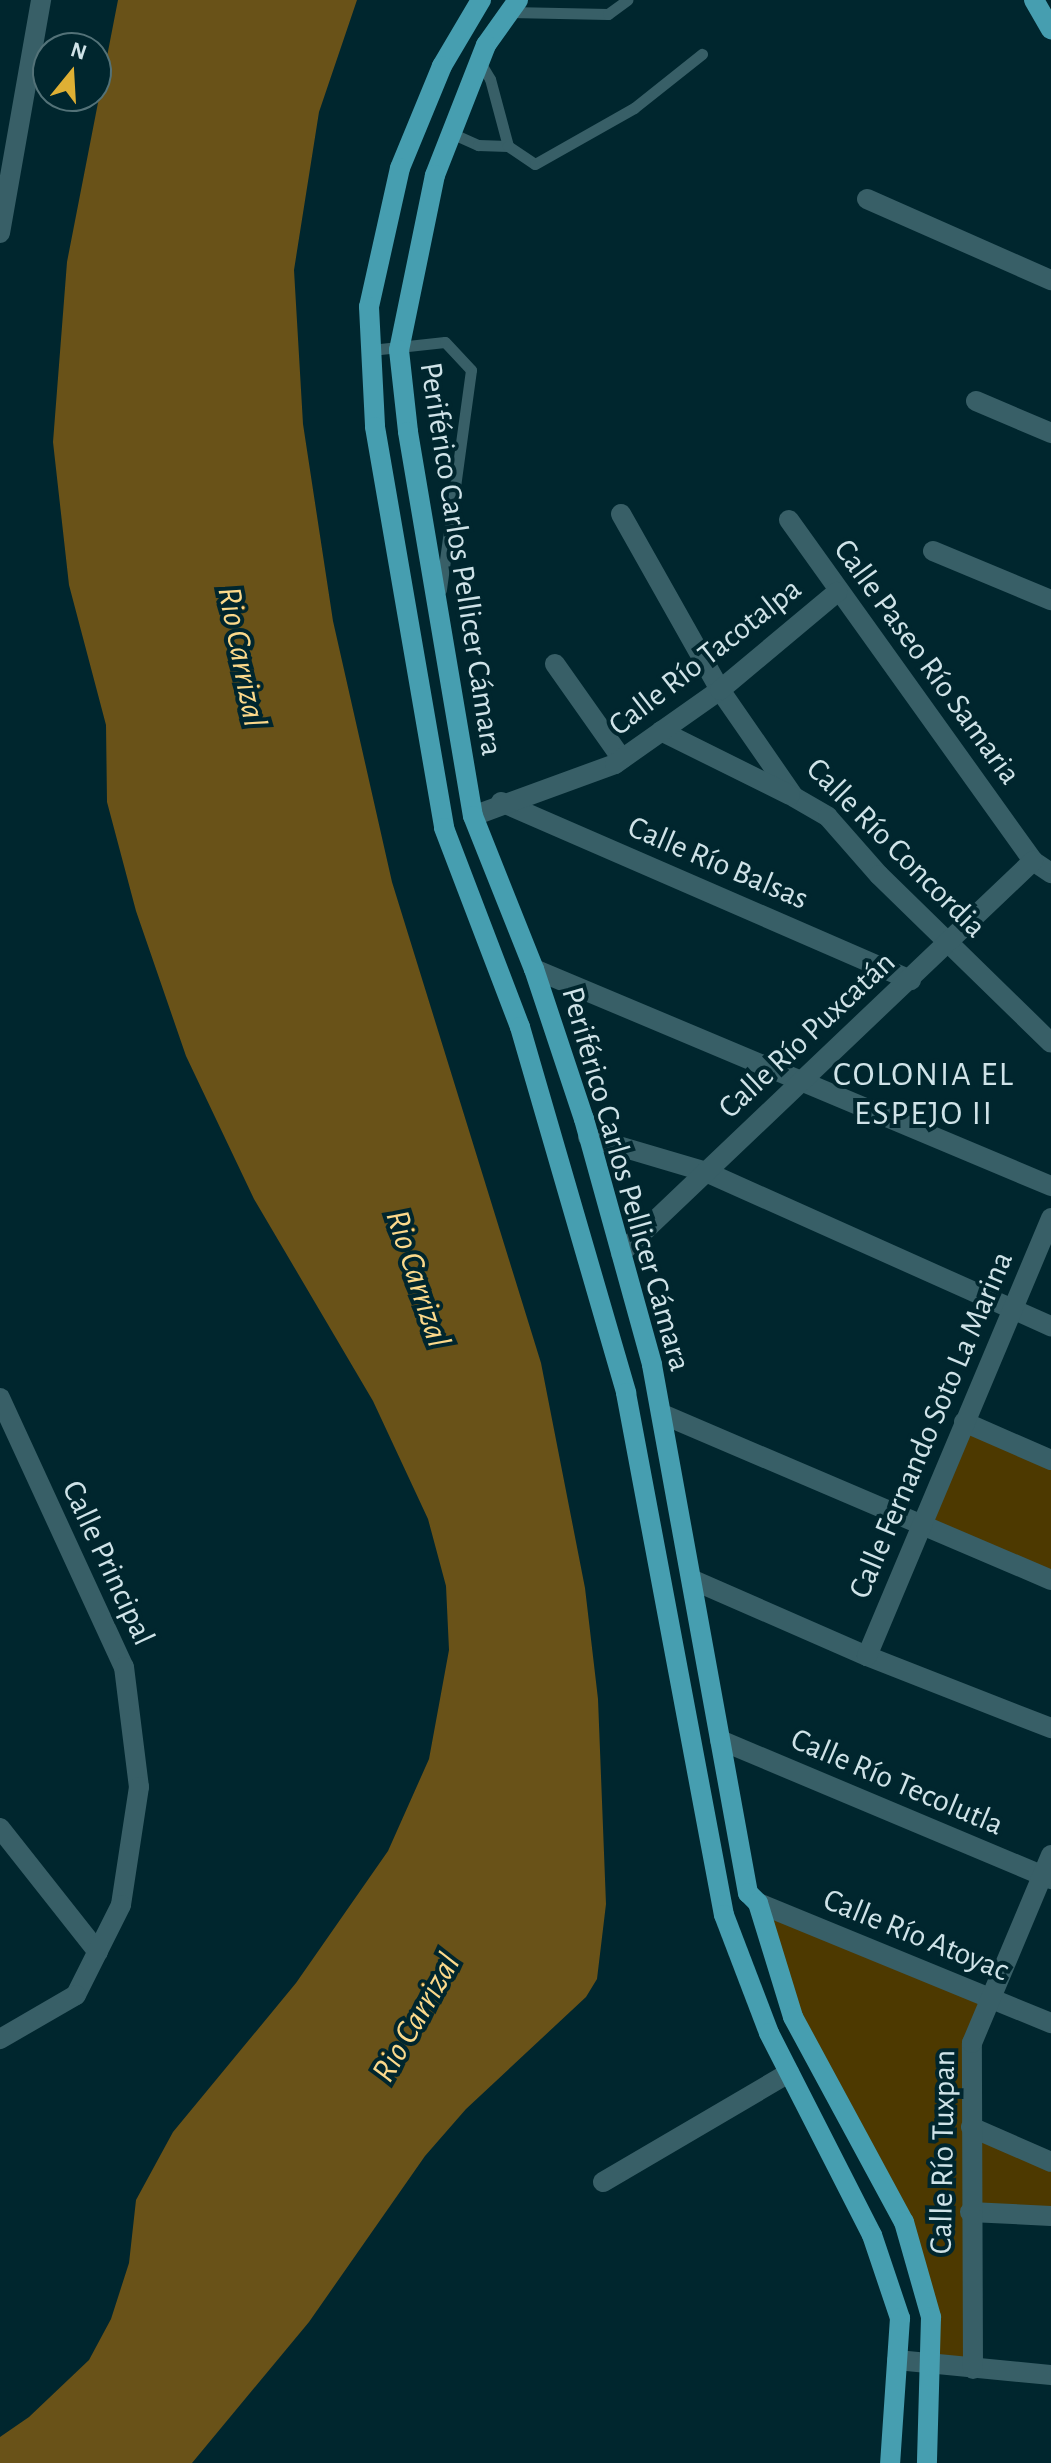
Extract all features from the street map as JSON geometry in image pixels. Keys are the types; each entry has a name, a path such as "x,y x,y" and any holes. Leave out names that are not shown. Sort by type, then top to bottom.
{"main road":[{"name":"Periférico Carlos Pellicer Cámara","path":"481,0 442,66 400,168 369,307 375,427 444,828 520,1027 626,1393 724,1915 789,2073 872,2235 900,2318 890,2463"},
{"path":"1034,0 1051,29"},
{"name":"Periférico Carlos Pellicer Cámara","path":"514,6 479,61 435,175 399,350 438,611 473,816 534,969 588,1137 662,1414 748,1893 758,1903 793,2017 904,2222 931,2317 927,2463"}],"street":[{"path":"0,233 41,0"},
{"path":"867,199 1051,280"},
{"path":"976,401 1051,433"},
{"name":"Calle Río Concordia","path":"621,514 720,690 794,797 828,817 1051,1043"},
{"name":"Calle Paseo Río Samaria","path":"789,520 837,592 1033,861 1051,873"},
{"path":"933,551 1051,600"},
{"name":"Calle Río Tacotalpa","path":"473,816 501,802 622,759 720,690 837,592"},
{"path":"555,664 622,759"},
{"path":"661,731 794,797"},
{"name":"Calle Río Balsas","path":"501,802 911,980"},
{"name":"Calle Río Puxcatán","path":"621,1253 801,1077 911,980 1033,861"},
{"path":"534,969 801,1077 1051,1186"},
{"path":"588,1137 706,1172 1013,1313 1051,1326"},
{"name":"Calle Fernando Soto La Marina","path":"867,1656 919,1524 1013,1313 1051,1218"},
{"name":"Calle Principal","path":"0,1398 124,1667 139,1787 121,1905 76,1995 0,2039"},
{"path":"662,1414 1051,1580"},
{"path":"964,1422 1051,1460"},
{"path":"693,1580 867,1656 1051,1728"},
{"name":"Calle Río Tecolutla","path":"720,1740 1047,1877"},
{"path":"0,1828 98,1952"},
{"name":"Calle Río Tuxpan","path":"973,2369 970,2212 972,2043 1047,1877 1051,1855"},
{"name":"Calle Río Atoyac","path":"758,1903 1051,2023"},
{"path":"603,2182 789,2073"},
{"path":"971,2127 1051,2162"},
{"path":"970,2212 1051,2216"},
{"path":"897,2360 931,2367 1051,2375"}],"lane":[{"path":"514,6 608,14 627,0"},
{"path":"451,133 478,145 508,146 535,164 634,108 702,54"},
{"path":"479,61 490,79 508,146"},
{"path":"371,350 399,350 445,342 471,370 438,611"}],"shaded area":[{"path":"964,1422 1051,1459 1051,1580 919,1524"},
{"path":"758,1903 991,1998 972,2043 971,2127 1051,2162 1051,2219 971,2212 973,2369 931,2367 904,2222 793,2017"}],"water":[{"name":"Rio Carrizal","path":"118,0 357,0 319,112 294,270 303,424 333,621 392,882 541,1363 585,1588 598,1699 606,1904 597,1979 586,1997 466,2109 425,2156 309,2322 192,2463 0,2463 0,2437 29,2417 89,2360 111,2319 129,2263 136,2200 173,2132 296,1983 388,1851 429,1759 449,1650 446,1586 428,1519 373,1401 254,1199 186,1056 136,911 107,802 106,725 69,585 53,442 67,262 96,112 112,112 112,32"}],"district":[{"name":"COLONIA EL ESPEJO II","path":"924,1094"}]}
